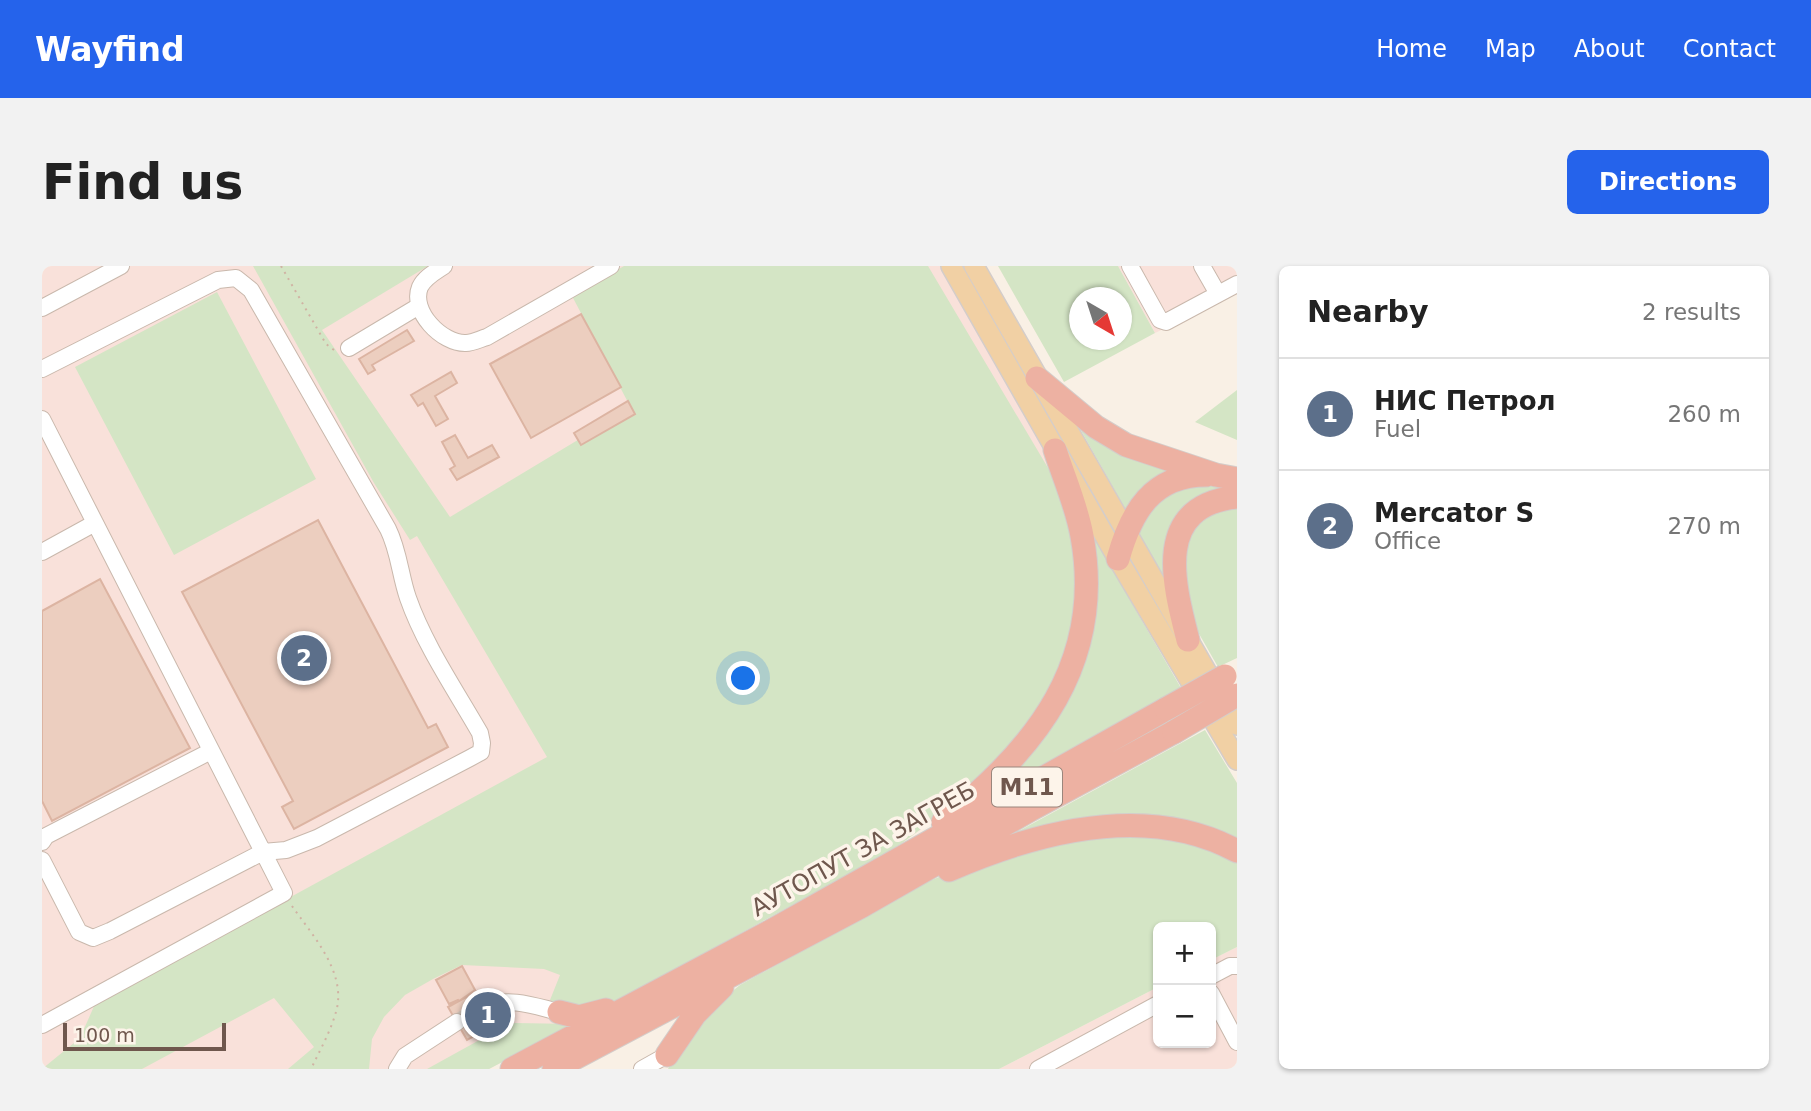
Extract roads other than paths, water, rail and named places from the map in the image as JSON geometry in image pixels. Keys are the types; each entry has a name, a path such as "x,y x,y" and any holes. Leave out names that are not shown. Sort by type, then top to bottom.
{"highway":[{"path":"1028,381 1126,446 1226,477"},
{"path":"888,865 953,814 1011,760 1046,718 1062,690 1080,638 1087,589 1082,536 1055,450"},
{"path":"1118,559 1125,532 1139,508 1162,486 1190,475 1226,477"},
{"path":"1188,640 1175,586 1174,566 1178,537 1184,525 1200,508 1212,502 1237,497"},
{"name":"АУТОПУТ ЗА ЗАГРЕБ","path":"512,1069 640,1002 888,865 1233,670"},
{"name":"АУТОПУТ ЗА ЗАГРЕБ","path":"554,1069 862,906 1174,732 1230,713"},
{"path":"862,906 1003,849 1048,836 1093,828 1130,825 1169,829 1203,837 1237,851"},
{"path":"663,1062 695,1014 742,968"},
{"path":"559,1012 587,1016 640,1002"}],"main road":[{"path":"951,266 990,315 1028,381 1125,532 1188,640 1230,713 1237,761"},
{"path":"974,266 990,315"},
{"path":"1028,381 1055,450 1118,559 1230,713"}],"lane":[{"path":"42,308 121,266"},
{"path":"444,266 426,278 421,285 419,306 430,324 446,338 466,343 487,337 611,266"},
{"path":"1130,266 1164,322 1237,284"},
{"path":"1202,266 1218,294"},
{"path":"42,369 218,280 236,278 251,290 396,545 408,598 421,628 480,733 481,752 317,838 286,850 263,852 110,932 93,938 79,932 42,860"},
{"path":"349,348 419,306"},
{"path":"42,419 284,893 42,1025"},
{"path":"42,552 95,523"},
{"path":"42,842 46,836 211,751"},
{"path":"1216,973 1230,966 1237,966"},
{"path":"485,1006 514,1002 559,1012"},
{"path":"1216,1002 1237,1042"},
{"path":"1038,1069 1153,1007"},
{"path":"397,1069 405,1056 457,1022"},
{"path":"642,1069 663,1062"}],"tunnel":[{"path":"457,1022 485,1006"}],"place":[{"name":"Mercator S","path":"304,658"},
{"name":"НИС Петрол","path":"488,1015"}]}
